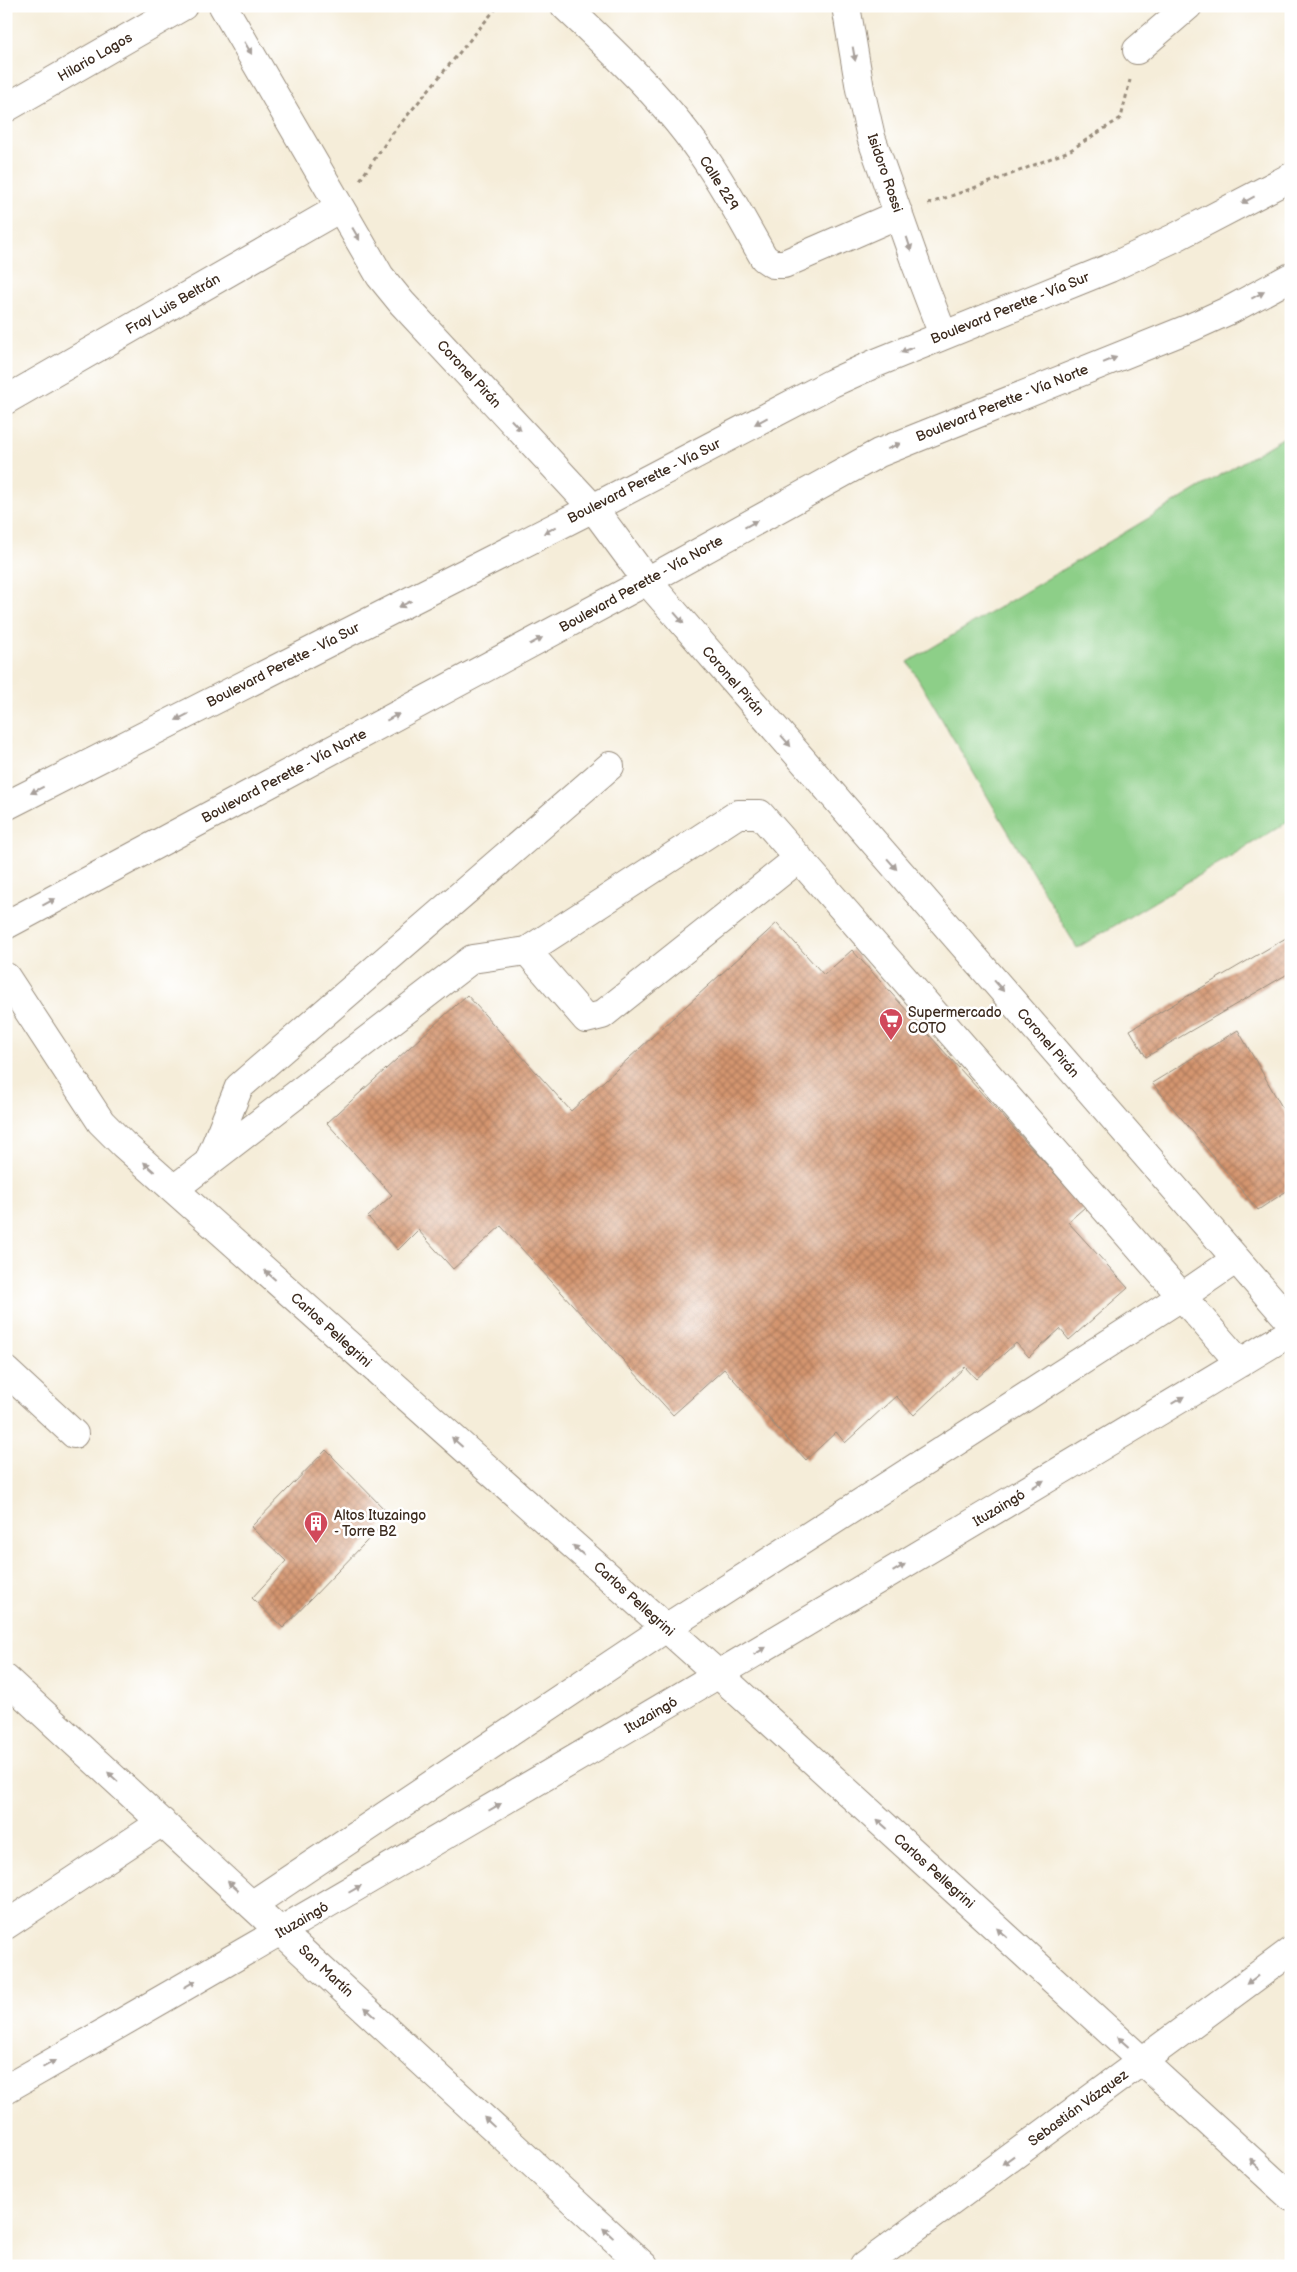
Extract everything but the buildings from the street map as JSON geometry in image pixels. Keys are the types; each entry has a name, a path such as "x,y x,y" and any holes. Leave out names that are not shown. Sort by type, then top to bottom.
{"street":[{"name":"Hilario Lagos","path":"6,108 183,6"},
{"name":"Coronel Pirán","path":"223,6 380,276 402,303 593,508 647,581 1291,1322"},
{"name":"Calle 229","path":"565,6 635,72 666,109 708,163 764,258 773,264 784,264 899,214"},
{"name":"Isidoro Rossi","path":"846,6 860,89 871,137 916,267 943,335"},
{"path":"1137,50 1188,6"},
{"name":"Boulevard Perette - Vía Sur","path":"6,806 593,508 832,383 943,335 1110,268 1174,238 1291,177"},
{"name":"Fray Luis Beltrán","path":"6,400 340,208"},
{"name":"Boulevard Perette - Vía Norte","path":"6,925 647,581 879,453 1190,328 1232,309 1291,277"},
{"path":"208,1162 239,1086 610,766"},
{"path":"174,1189 472,959 527,951 738,814 760,814 1240,1363"},
{"path":"527,951 586,1019 602,1015 799,858"},
{"name":"Carlos Pellegrini","path":"6,976 101,1122 123,1144 666,1628 1143,2060 1291,2197"},
{"path":"253,1904 666,1628 1236,1260"},
{"name":"Ituzaingó","path":"6,2089 282,1931 718,1676 1291,1332"},
{"path":"6,1371 74,1434"},
{"name":"San Martín","path":"6,1679 253,1904 644,2266"},
{"path":"6,1925 162,1822"},
{"name":"Sebastián Vázquez","path":"864,2266 1291,1951"}],"path":[{"path":"340,208 392,134 498,6"},
{"path":"899,214 1002,178 1069,151 1121,118 1137,50"}],"green space":[{"path":"1291,433 1291,820 1077,948 908,662"}],"place":[{"name":"Supermercado COTO","path":"891,1041"},
{"name":"Altos Ituzaingo - Torre B2","path":"316,1544"}]}
